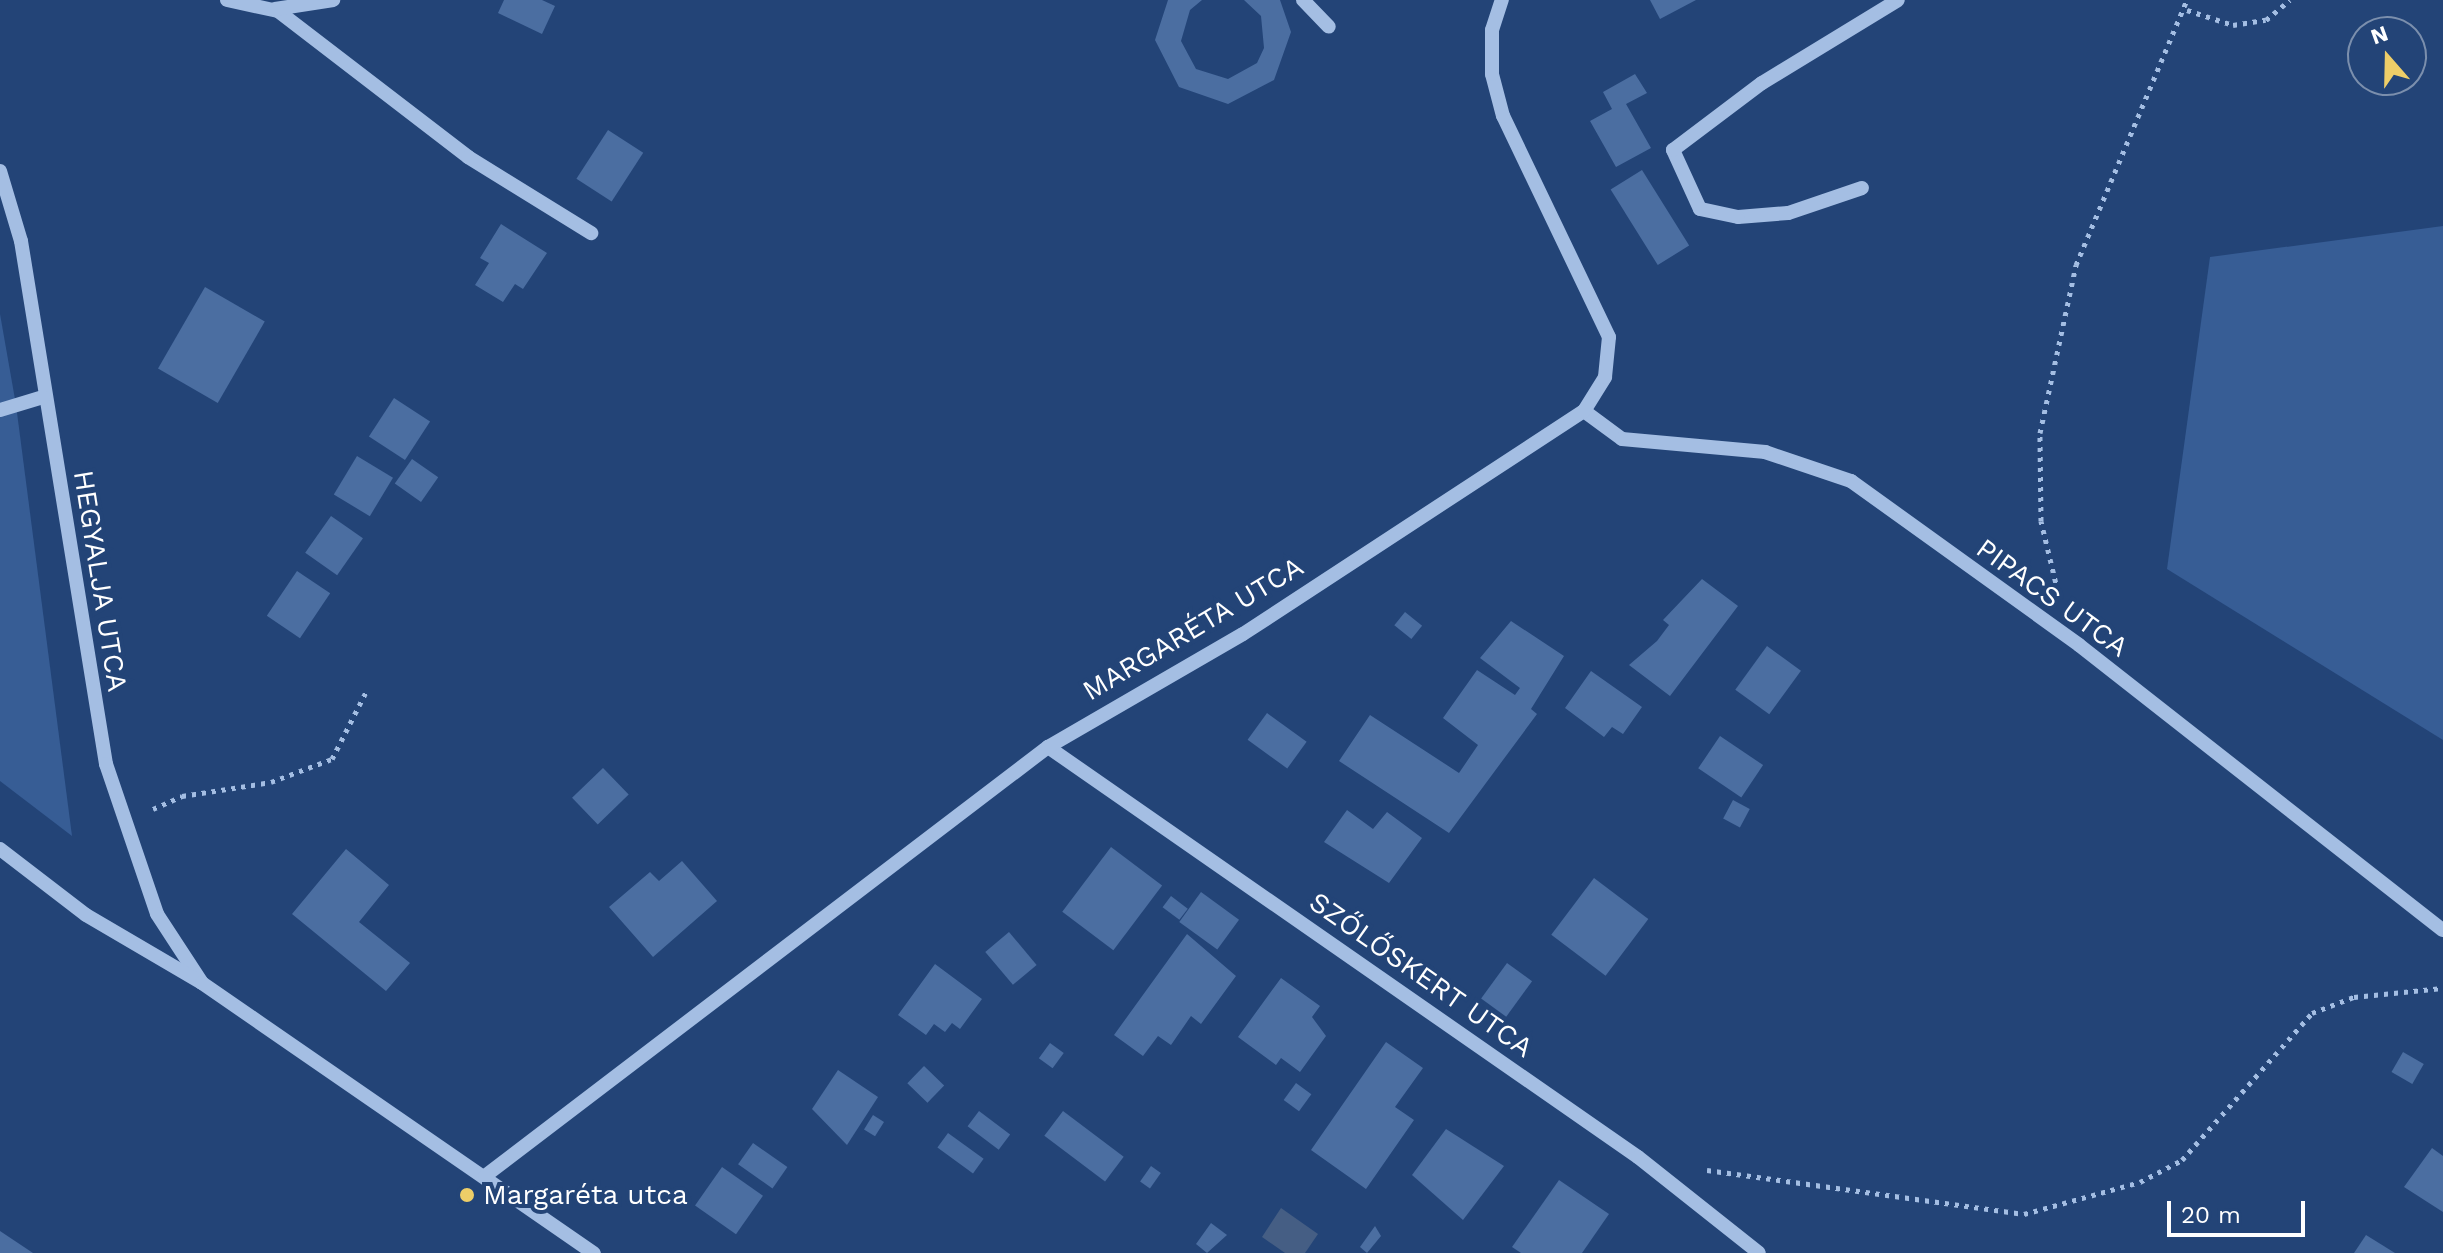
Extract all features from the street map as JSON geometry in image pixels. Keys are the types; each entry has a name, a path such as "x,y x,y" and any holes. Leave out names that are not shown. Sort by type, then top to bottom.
{"street":[{"path":"227,0 278,11 333,0"},
{"path":"261,0 468,157 591,233"},
{"path":"1303,0 1329,27"},
{"name":"MARGARÉTA UTCA","path":"485,1176 1048,747 1243,634 1584,411 1605,377 1609,337 1503,116 1492,74 1492,30 1502,0"},
{"path":"1862,188 1788,213 1738,217 1700,209 1673,150 1762,83 1898,0"},
{"name":"HEGYALJA UTCA","path":"0,171 21,241 43,397 94,703 123,822 157,914 202,983"},
{"path":"0,410 43,397"},
{"name":"PIPACS UTCA","path":"1584,411 1622,439 1765,452 1851,481 2079,645 2443,930"},
{"name":"SZŐLŐSKERT UTCA","path":"1048,747 1638,1157 1759,1253"},
{"path":"0,849 86,915 202,983 594,1253"}],"path":[{"path":"2079,645 2041,521 2040,433 2076,265 2187,10 2187,0"},
{"path":"2187,10 2233,25 2266,20 2290,0"},
{"path":"123,822 182,796 271,782 332,759 366,692"},
{"path":"1700,1169 2024,1214 2140,1182 2182,1160 2312,1013 2354,997 2443,988"}],"shaded area":[{"path":"2443,226 2443,740 2167,569 2210,257"},
{"path":"0,314 16,405 72,836 0,781"},
{"path":"1281,1208 1318,1234 1305,1253 1285,1253 1262,1237"}],"building":[{"path":"504,0 542,0 555,6 542,34 498,13"},
{"path":"1168,0 1202,0 1190,10 1181,41 1196,69 1228,79 1257,63 1264,48 1261,16 1244,0 1280,0 1291,32 1274,80 1228,104 1179,87 1155,40"},
{"path":"1650,0 1696,0 1660,19"},
{"path":"1635,74 1647,93 1626,104 1651,148 1616,167 1590,121 1612,109 1603,92"},
{"path":"608,130 643,153 612,202 576,179"},
{"path":"1642,170 1689,245 1658,265 1611,190"},
{"path":"501,224 547,253 523,289 515,284 503,302 475,285 489,263 480,258"},
{"path":"205,287 265,322 218,403 158,368"},
{"path":"394,398 430,421 405,460 369,437"},
{"path":"357,456 393,478 370,516 334,495"},
{"path":"412,459 438,477 421,502 395,484"},
{"path":"331,516 363,538 337,575 305,553"},
{"path":"297,571 330,593 300,638 267,616"},
{"path":"1702,579 1738,606 1670,696 1629,665 1657,641 1669,625 1663,620"},
{"path":"1405,612 1422,626 1411,639 1394,625"},
{"path":"1511,621 1564,656 1531,709 1537,714 1449,833 1339,761 1370,715 1459,773 1478,745 1443,718 1477,670 1515,695 1520,688 1480,658"},
{"path":"1767,646 1801,671 1769,714 1735,690"},
{"path":"1591,671 1642,707 1623,734 1612,727 1604,737 1565,708"},
{"path":"1267,713 1307,742 1287,768 1248,740"},
{"path":"1720,736 1763,765 1741,797 1698,768"},
{"path":"603,768 629,795 598,824 572,798"},
{"path":"1733,800 1750,809 1740,827 1723,819"},
{"path":"1347,810 1373,829 1387,812 1422,838 1389,883 1324,842"},
{"path":"1111,847 1162,886 1113,950 1062,912"},
{"path":"346,849 389,885 359,922 410,963 386,991 292,914"},
{"path":"682,861 717,901 653,957 609,907 650,872 659,881"},
{"path":"1594,878 1648,919 1606,976 1551,935"},
{"path":"1201,892 1239,920 1217,950 1179,922"},
{"path":"1171,896 1188,909 1179,920 1163,907"},
{"path":"1009,932 1037,965 1013,985 985,952"},
{"path":"1187,934 1236,976 1201,1024 1191,1016 1171,1045 1158,1036 1143,1056 1114,1035"},
{"path":"1507,963 1532,981 1506,1017 1481,999"},
{"path":"935,964 982,999 960,1029 952,1023 945,1032 934,1024 926,1035 898,1015"},
{"path":"1281,978 1320,1006 1312,1017 1326,1036 1300,1072 1281,1058 1276,1065 1238,1037"},
{"path":"1386,1042 1423,1068 1395,1107 1414,1120 1366,1189 1311,1150"},
{"path":"1050,1043 1064,1053 1053,1068 1039,1058"},
{"path":"2403,1052 2424,1064 2412,1084 2392,1072"},
{"path":"924,1066 944,1085 927,1103 907,1083"},
{"path":"838,1070 878,1097 847,1145 812,1109"},
{"path":"1296,1083 1311,1094 1299,1111 1284,1100"},
{"path":"979,1111 1010,1134 999,1150 968,1126"},
{"path":"1063,1111 1124,1157 1105,1181 1044,1136"},
{"path":"873,1115 884,1122 875,1136 864,1129"},
{"path":"1446,1129 1504,1166 1463,1220 1412,1175"},
{"path":"948,1133 984,1159 973,1173 937,1148"},
{"path":"753,1143 787,1167 772,1188 738,1164"},
{"path":"2432,1148 2443,1156 2443,1212 2404,1187"},
{"path":"1151,1166 1161,1173 1150,1188 1140,1182"},
{"path":"722,1167 763,1196 736,1234 695,1206"},
{"path":"1559,1180 1609,1214 1582,1253 1521,1253 1512,1247"},
{"path":"1211,1223 1227,1235 1207,1253 1196,1244"},
{"path":"1375,1226 1381,1236 1367,1253 1360,1247"},
{"path":"0,1231 33,1253 0,1253"},
{"path":"2366,1235 2395,1253 2354,1253"}],"place":[{"name":"Margaréta utca","path":"467,1195"}]}
